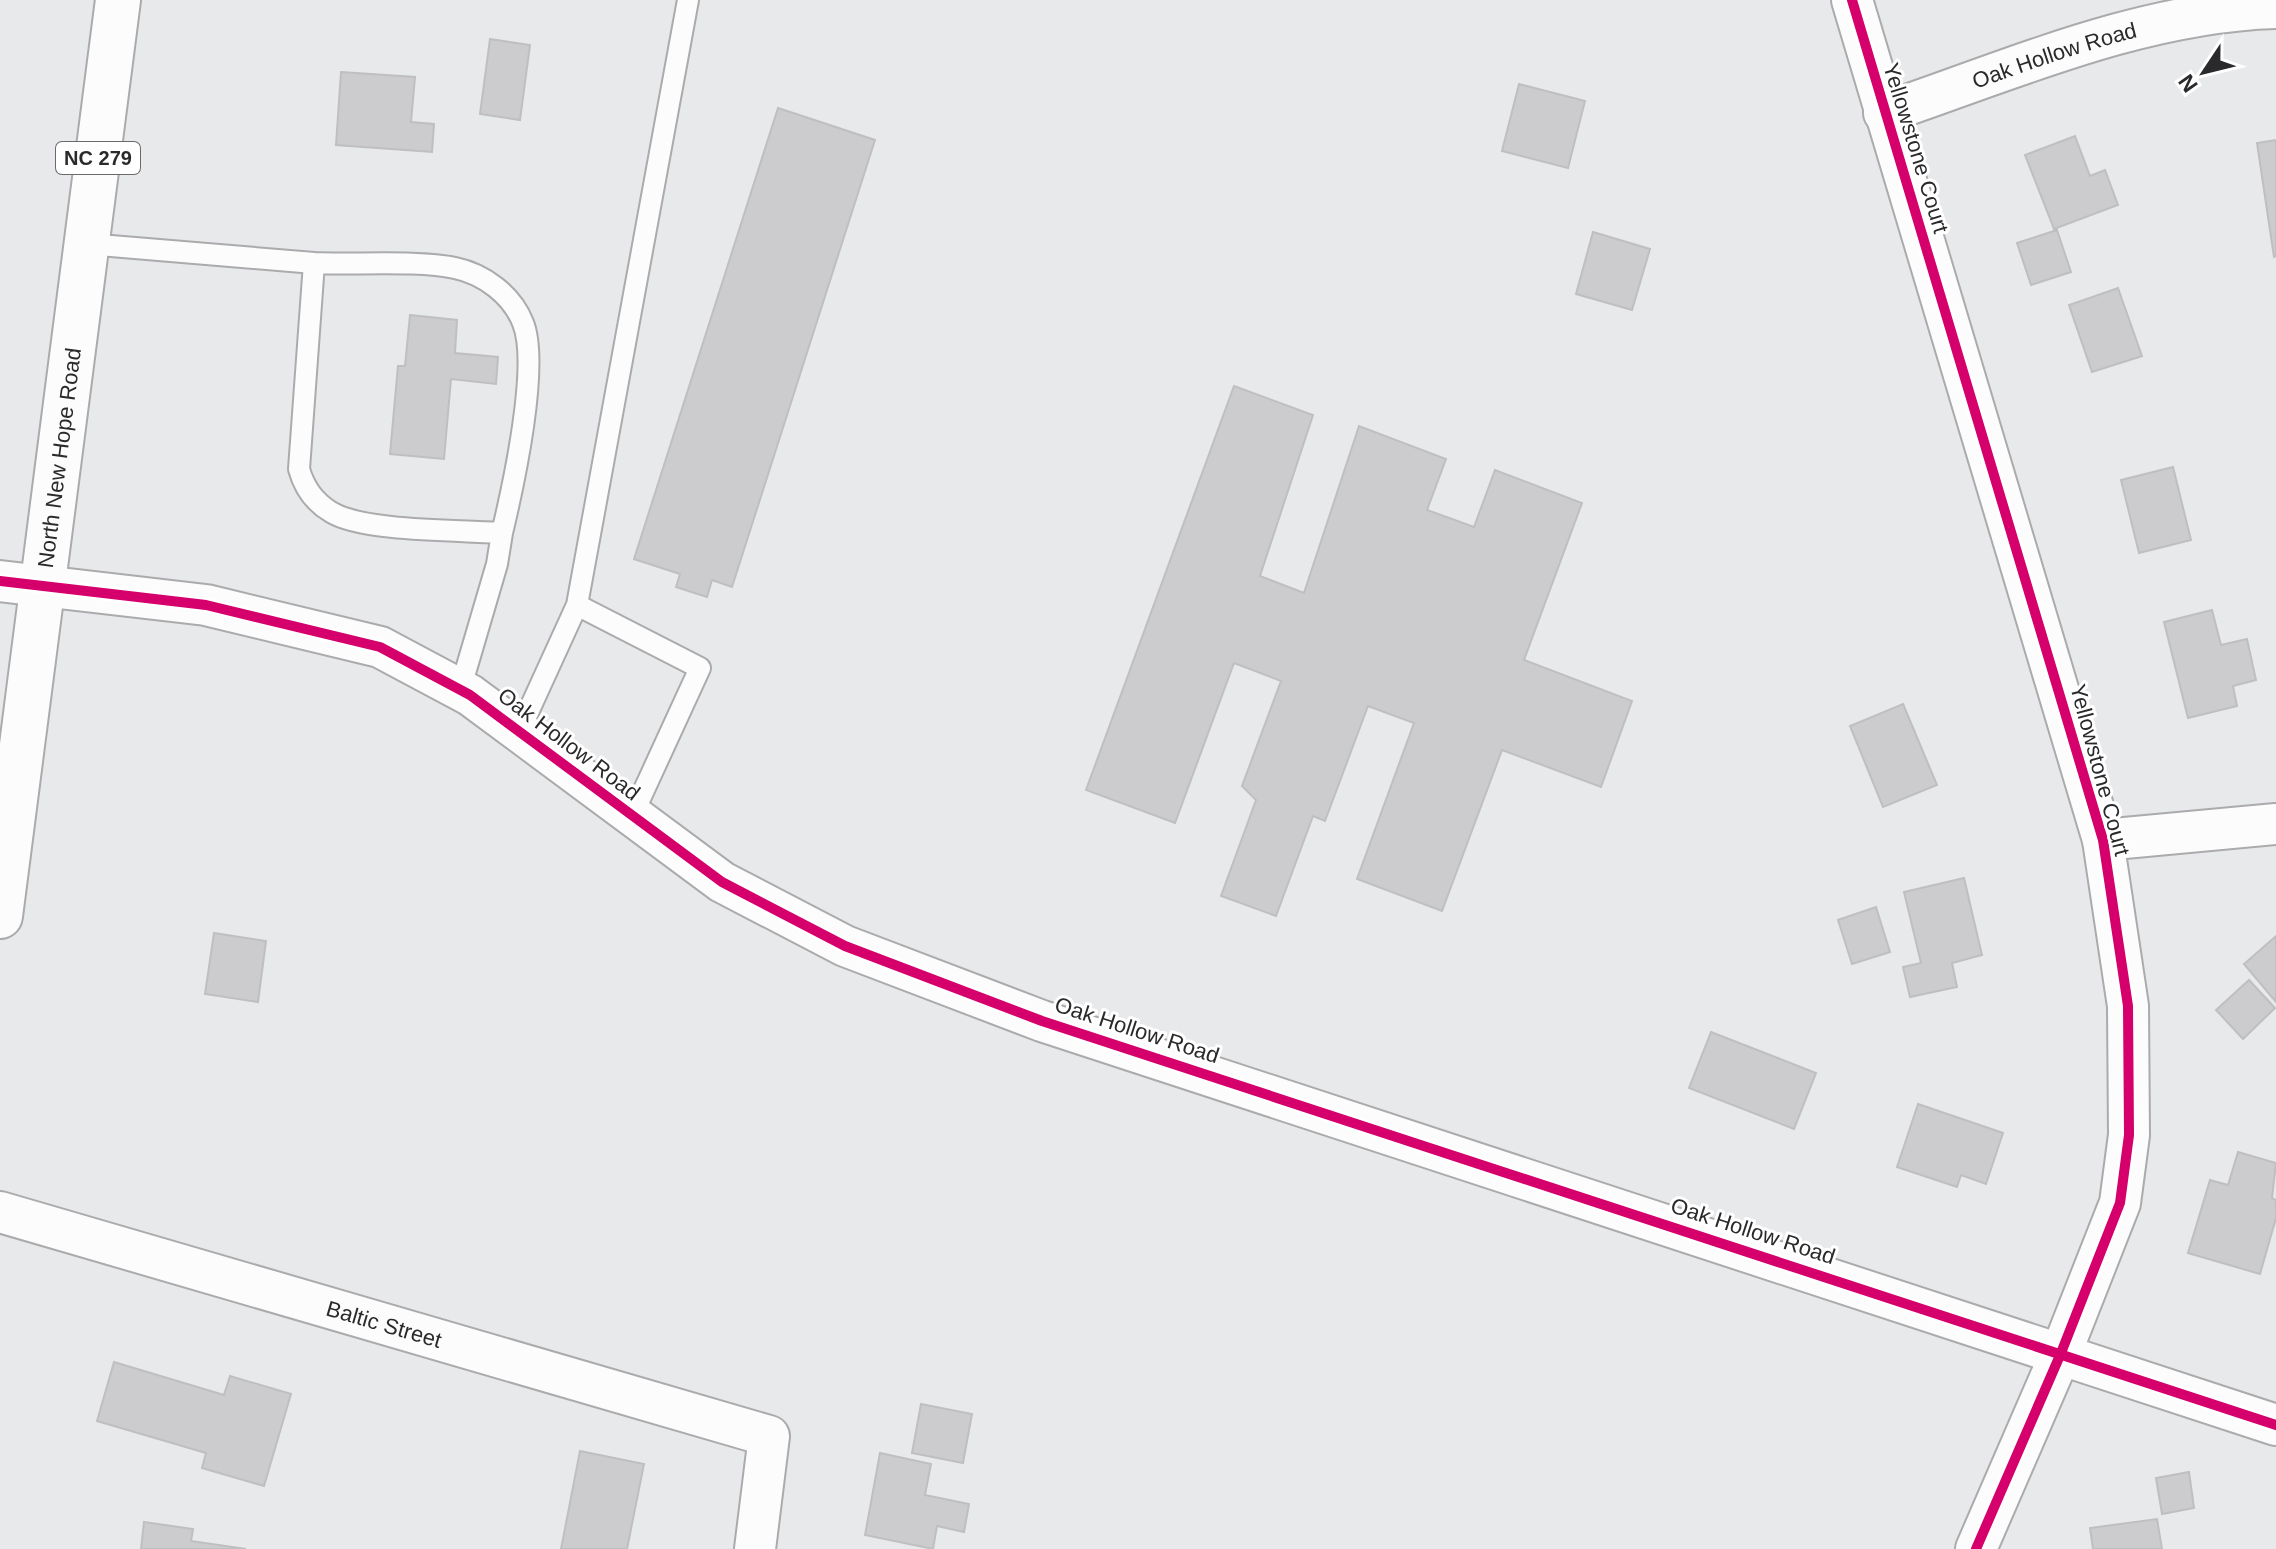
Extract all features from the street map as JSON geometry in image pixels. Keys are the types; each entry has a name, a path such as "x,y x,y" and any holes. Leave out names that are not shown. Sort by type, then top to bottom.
{"main road":[{"name":"North New Hope Road","path":"0,916 20,583 87,244 118,0"}],"street":[{"name":"Yellowstone Court","path":"1852,0 2103,840 2128,1006 2129,1135 2120,1203 2061,1353 1976,1549"},
{"name":"Oak Hollow Road","path":"1884,113 2119,34 2222,9 2276,8"},
{"name":"Oak Hollow Road","path":"20,583 206,605 380,647 460,690 722,882 845,946 1042,1021 2276,1425"},
{"path":"2103,840 2276,824"},
{"name":"Baltic Street","path":"0,1212 769,1436 755,1549"}],"lane":[{"path":"519,732 577,605 688,0"},
{"path":"87,244 314,263 453,267 479,276 509,297 524,324 529,354 518,468 497,564 460,690"},
{"path":"314,263 299,469 304,486 332,513 359,522 502,533"},
{"path":"577,605 700,668 632,816"}],"building":[{"path":"490,39 530,45 520,120 480,114"},
{"path":"341,72 415,77 411,122 434,124 432,152 336,145"},
{"path":"1519,84 1585,101 1568,168 1502,151"},
{"path":"778,108 875,140 732,587 712,580 707,597 676,587 680,574 634,559"},
{"path":"2075,136 2090,176 2105,170 2118,205 2054,229 2025,155"},
{"path":"2276,140 2276,256 2274,257 2257,143"},
{"path":"2057,230 2071,272 2031,285 2017,243"},
{"path":"1593,232 1650,249 1632,310 1576,294"},
{"path":"2118,288 2142,356 2092,372 2069,305"},
{"path":"410,315 457,320 455,353 498,357 496,384 451,379 444,459 390,454 398,366 405,366"},
{"path":"1234,386 1313,415 1260,576 1304,593 1359,426 1446,459 1427,510 1474,527 1495,470 1582,503 1524,660 1632,701 1601,787 1502,750 1442,911 1357,879 1414,723 1368,706 1325,821 1313,816 1276,916 1221,896 1256,800 1242,786 1281,681 1234,663 1175,823 1086,790"},
{"path":"2173,467 2191,540 2139,553 2121,480"},
{"path":"2212,610 2221,645 2247,639 2256,680 2233,686 2237,706 2188,718 2164,622"},
{"path":"1903,704 1937,785 1883,807 1850,726"},
{"path":"1964,878 1982,955 1952,963 1957,987 1910,997 1903,967 1921,963 1904,892"},
{"path":"1876,907 1890,952 1852,964 1838,920"},
{"path":"214,933 266,941 258,1002 205,994"},
{"path":"2276,936 2276,1002 2244,964"},
{"path":"2249,980 2275,1008 2243,1039 2216,1010"},
{"path":"1711,1032 1816,1073 1794,1129 1689,1088"},
{"path":"1918,1104 2003,1133 1986,1184 1961,1175 1957,1187 1897,1167"},
{"path":"2238,1152 2276,1163 2272,1198 2276,1200 2276,1218 2260,1274 2188,1253 2210,1180 2228,1185"},
{"path":"114,1362 224,1395 230,1376 291,1394 264,1486 202,1468 206,1453 97,1421"},
{"path":"921,1404 972,1414 963,1463 912,1453"},
{"path":"580,1451 644,1464 627,1549 561,1549"},
{"path":"880,1453 931,1464 925,1495 969,1504 964,1532 937,1526 933,1549 865,1535"},
{"path":"2189,1472 2194,1508 2162,1514 2156,1478"},
{"path":"2157,1519 2162,1549 2093,1549 2090,1528"},
{"path":"144,1522 193,1529 191,1541 246,1549 141,1549"}],"cycle path":[{"path":"1852,0 2103,840 2128,1006 2129,1135 2120,1203 2061,1353 1976,1549"},
{"path":"0,581 206,605 380,647 470,695 722,882 845,946 1042,1021 2276,1425"}]}
